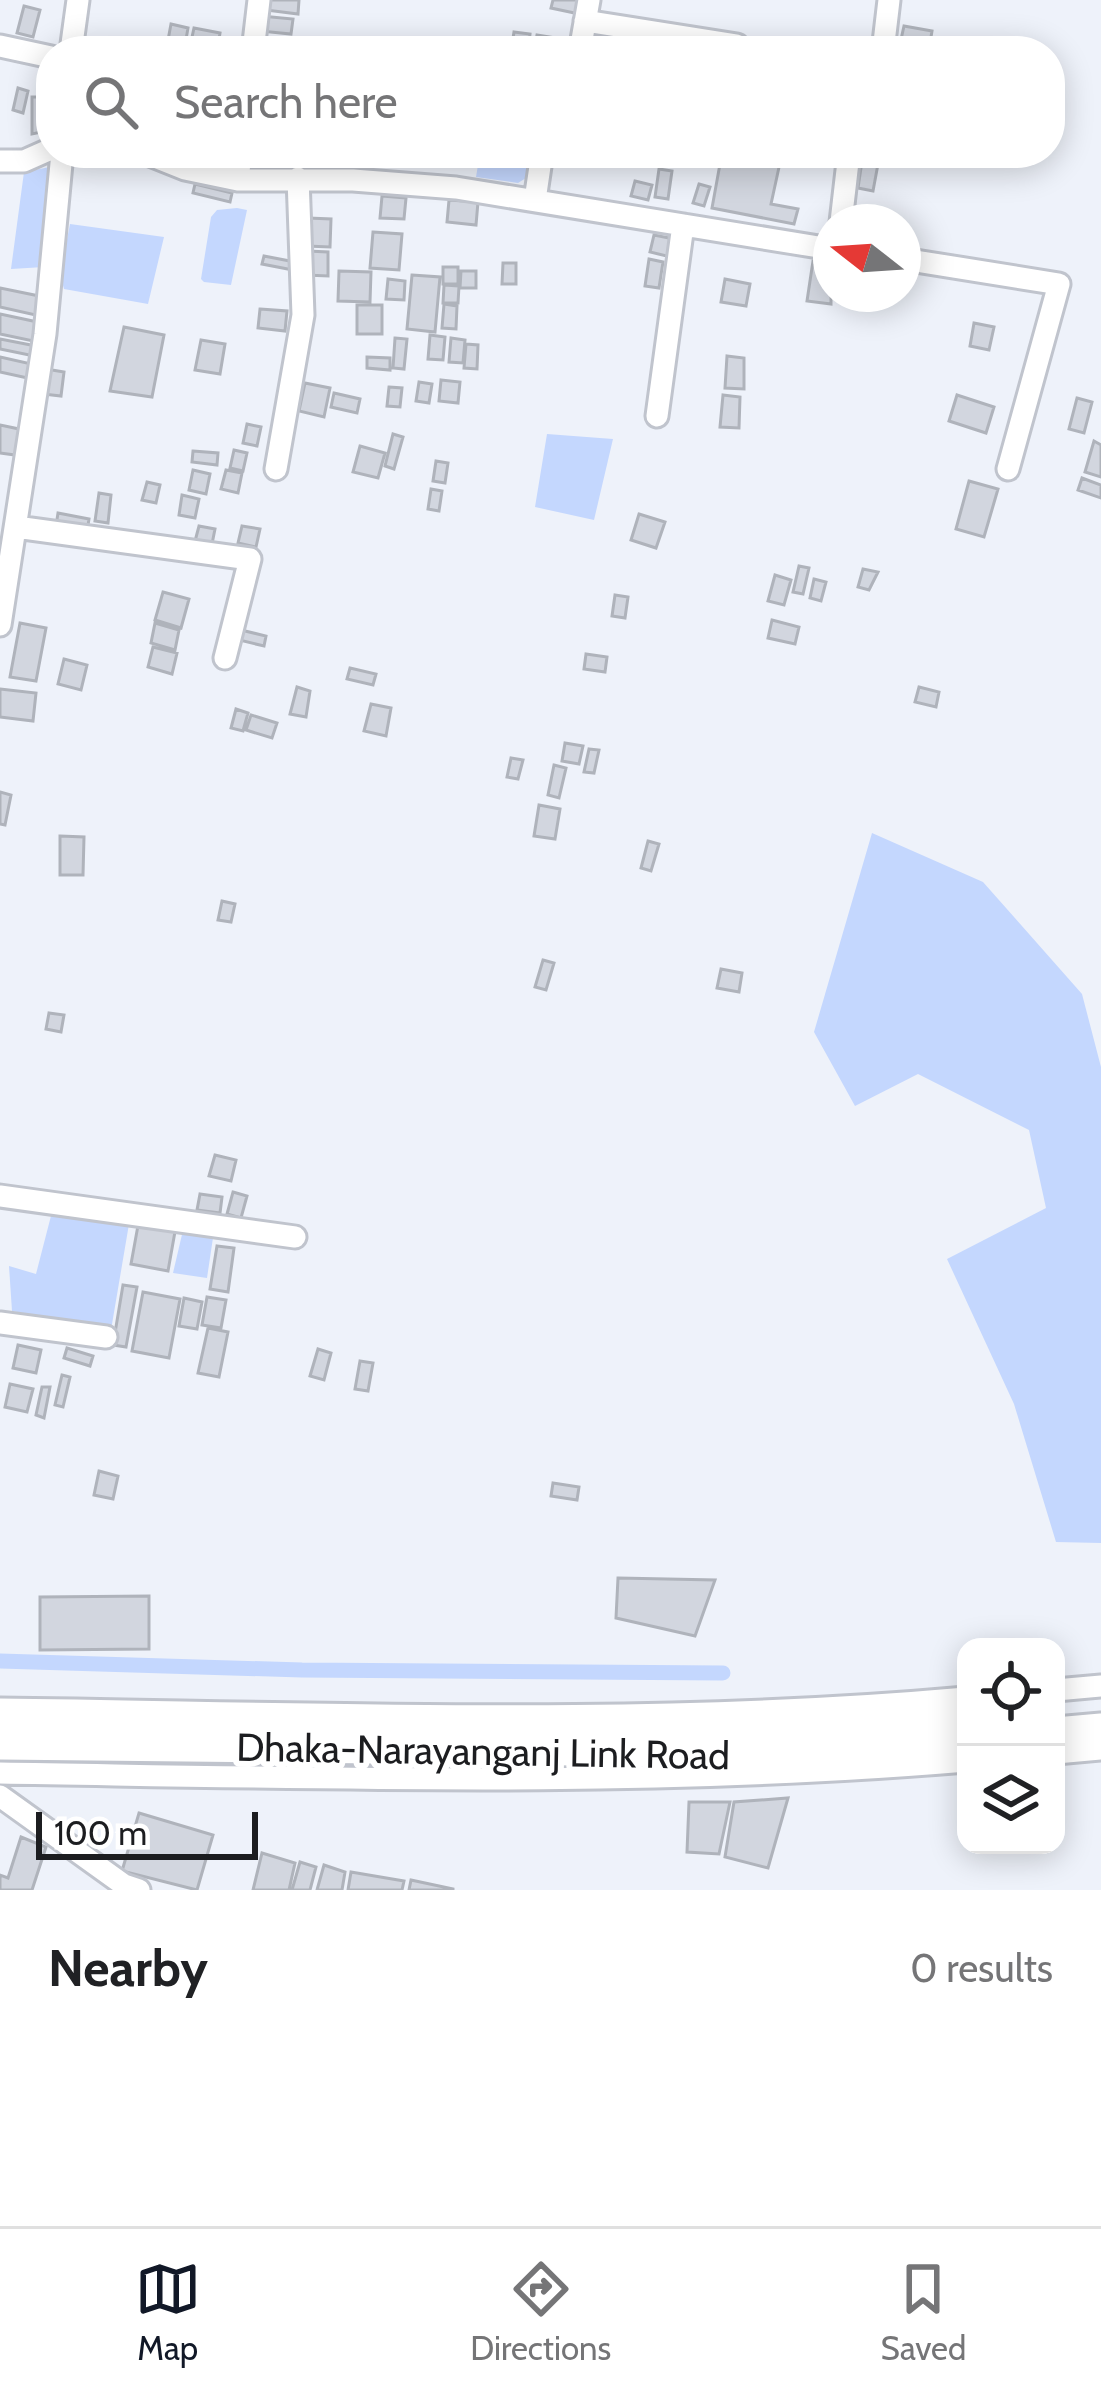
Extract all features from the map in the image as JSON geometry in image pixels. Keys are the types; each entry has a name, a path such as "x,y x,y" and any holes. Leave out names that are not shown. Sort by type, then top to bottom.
{"main road":[{"path":"1065,1711 1101,1708"},
{"name":"Dhaka-Narayanganj Link Road","path":"0,1725 794,1732 957,1720"},
{"path":"1065,1730 1101,1727"},
{"name":"Dhaka-Narayanganj Link Road","path":"0,1746 767,1754 957,1740"}],"street":[{"path":"73,36 78,0"},
{"path":"255,36 259,0"},
{"path":"885,36 889,0"},
{"path":"587,10 698,36"},
{"path":"0,46 36,54"},
{"path":"0,161 36,155"},
{"path":"0,625 45,334 61,168"},
{"path":"183,168 238,179 456,188 813,246"},
{"path":"238,179 239,168"},
{"path":"535,200 540,168"},
{"path":"844,204 847,168"},
{"path":"276,469 303,315 298,178"},
{"path":"657,416 683,225"},
{"path":"921,262 1059,284 1009,469"},
{"path":"16,527 250,559 225,658"},
{"path":"0,1196 295,1238"},
{"path":"0,1323 106,1337"},
{"path":"1065,1689 1101,1686"},
{"path":"0,1708 642,1717 820,1712 957,1699"},
{"path":"1065,1752 1101,1750"},
{"path":"0,1773 494,1778 798,1775 957,1762"},
{"path":"0,1796 124,1886 139,1890"}],"water":[{"path":"55,168 44,267 11,269 24,172"},
{"path":"478,168 528,168 526,178 518,183 476,177"},
{"path":"217,210 247,210 231,285 204,282 211,217"},
{"path":"70,224 164,237 148,304 64,289 60,275"},
{"path":"547,434 613,439 594,520 535,507"},
{"path":"872,833 983,882 1082,994 1101,1067 1101,1543 1056,1542 1014,1404 947,1259 1046,1208 1029,1130 918,1074 855,1106 814,1032"},
{"path":"52,1212 129,1224 111,1330 12,1311 9,1266 36,1274"},
{"path":"184,1226 214,1231 207,1278 173,1273"}],"building":[{"path":"267,0 299,0 298,14 266,10"},
{"path":"553,0 582,0 579,14 551,8"},
{"path":"24,6 40,10 33,37 17,33"},
{"path":"261,16 293,19 291,34 260,31"},
{"path":"171,24 188,28 187,36 169,36"},
{"path":"904,26 932,31 931,36 902,36"},
{"path":"194,28 220,33 220,36 192,36"},
{"path":"18,88 28,91 23,113 13,110"},
{"path":"32,97 36,97 36,133 32,134"},
{"path":"719,168 779,168 771,204 798,209 794,224 712,208"},
{"path":"861,168 877,168 873,191 858,188"},
{"path":"659,169 672,171 668,199 655,197"},
{"path":"635,181 652,185 648,200 631,196"},
{"path":"195,184 232,193 230,202 193,193"},
{"path":"699,184 710,187 704,206 693,203"},
{"path":"382,196 406,198 404,219 380,218"},
{"path":"449,200 478,202 476,225 447,222"},
{"path":"308,218 331,219 330,247 307,246"},
{"path":"373,232 402,234 399,270 370,268"},
{"path":"654,235 679,240 675,258 650,252"},
{"path":"307,251 328,252 328,276 306,275"},
{"path":"264,256 300,263 298,271 262,264"},
{"path":"649,259 663,262 659,288 645,286"},
{"path":"813,261 813,302 807,301"},
{"path":"503,263 516,263 516,284 502,284"},
{"path":"443,267 458,267 458,284 443,284"},
{"path":"339,271 371,272 370,302 338,301"},
{"path":"461,271 476,271 476,288 460,288"},
{"path":"412,275 440,277 435,332 407,329"},
{"path":"388,279 405,281 404,300 386,299"},
{"path":"725,279 750,284 746,306 721,302"},
{"path":"444,285 459,286 458,303 443,303"},
{"path":"0,288 44,297 40,316 0,307"},
{"path":"444,304 457,306 456,329 442,328"},
{"path":"357,305 382,305 382,334 357,334"},
{"path":"260,309 287,311 285,331 258,328"},
{"path":"0,314 42,323 38,342 0,334"},
{"path":"974,323 994,327 989,350 970,346"},
{"path":"124,327 164,335 152,397 110,391"},
{"path":"430,335 445,337 443,360 428,359"},
{"path":"395,338 407,339 404,369 393,368"},
{"path":"451,338 465,340 463,363 449,362"},
{"path":"0,339 41,347 39,357 0,349"},
{"path":"201,340 225,344 220,374 195,370"},
{"path":"466,344 478,345 477,369 464,368"},
{"path":"727,356 744,358 744,389 725,388"},
{"path":"0,357 36,365 32,379 0,372"},
{"path":"367,357 390,358 390,370 367,368"},
{"path":"46,369 64,372 61,396 43,394"},
{"path":"441,380 460,382 458,403 439,401"},
{"path":"419,382 432,384 429,403 416,401"},
{"path":"305,383 330,388 324,417 299,411"},
{"path":"389,387 402,388 400,407 387,406"},
{"path":"334,393 360,399 357,413 331,407"},
{"path":"723,395 740,397 739,428 720,427"},
{"path":"957,395 994,407 986,433 949,421"},
{"path":"1077,398 1092,402 1084,433 1069,429"},
{"path":"247,424 261,427 257,446 243,443"},
{"path":"0,425 19,429 15,455 0,453"},
{"path":"393,434 403,437 394,469 385,466"},
{"path":"1094,441 1101,445 1101,477 1085,472"},
{"path":"360,446 385,453 378,478 353,472"},
{"path":"234,450 247,453 243,471 230,468"},
{"path":"193,451 218,453 217,465 192,462"},
{"path":"436,461 448,463 445,483 433,481"},
{"path":"193,470 210,474 206,494 189,490"},
{"path":"226,470 242,473 238,493 221,489"},
{"path":"1082,478 1101,485 1101,498 1078,490"},
{"path":"969,481 998,489 984,537 956,529"},
{"path":"147,482 160,485 156,503 142,500"},
{"path":"431,489 442,491 439,511 428,509"},
{"path":"99,493 111,495 108,523 95,521"},
{"path":"182,495 199,499 195,518 179,515"},
{"path":"58,513 89,519 87,531 56,526"},
{"path":"639,514 665,522 656,548 631,540"},
{"path":"199,526 215,529 211,549 194,545"},
{"path":"242,526 260,529 256,547 238,543"},
{"path":"799,566 809,568 803,594 793,592"},
{"path":"863,569 878,572 869,590 858,587"},
{"path":"775,575 791,580 784,605 768,601"},
{"path":"814,579 826,582 821,601 810,598"},
{"path":"163,592 189,599 181,628 155,620"},
{"path":"615,595 628,597 625,618 612,616"},
{"path":"772,620 799,627 795,644 768,638"},
{"path":"20,623 46,628 36,681 10,677"},
{"path":"155,623 179,630 175,650 151,643"},
{"path":"241,630 266,636 264,646 239,640"},
{"path":"153,647 177,653 172,674 148,667"},
{"path":"586,654 607,657 605,672 584,669"},
{"path":"64,659 87,665 81,690 58,684"},
{"path":"350,668 376,674 373,685 347,679"},
{"path":"297,687 310,691 306,717 290,714"},
{"path":"919,687 939,692 936,707 915,702"},
{"path":"0,689 36,693 33,721 0,717"},
{"path":"371,704 391,708 386,736 364,731"},
{"path":"236,709 248,713 243,731 231,728"},
{"path":"251,715 277,723 272,738 246,730"},
{"path":"565,743 583,746 579,764 562,761"},
{"path":"589,749 599,750 594,773 584,772"},
{"path":"511,758 523,760 518,779 507,777"},
{"path":"554,765 566,768 559,798 548,795"},
{"path":"0,792 11,795 5,825 0,824"},
{"path":"539,805 560,809 555,839 534,836"},
{"path":"60,836 84,837 83,875 60,875"},
{"path":"648,841 659,844 651,871 641,868"},
{"path":"222,901 235,904 231,922 218,920"},
{"path":"543,960 554,963 546,990 535,987"},
{"path":"721,969 742,973 739,992 717,988"},
{"path":"49,1013 64,1015 61,1032 46,1029"},
{"path":"215,1155 236,1160 231,1181 209,1176"},
{"path":"233,1192 247,1196 241,1218 227,1214"},
{"path":"200,1194 222,1197 220,1213 197,1210"},
{"path":"139,1220 176,1226 168,1271 131,1264"},
{"path":"217,1246 234,1248 228,1292 210,1289"},
{"path":"123,1285 137,1287 126,1347 113,1345"},
{"path":"143,1292 180,1299 169,1358 132,1351"},
{"path":"207,1297 226,1300 221,1328 202,1325"},
{"path":"184,1298 202,1302 197,1329 179,1326"},
{"path":"208,1328 228,1332 219,1377 198,1373"},
{"path":"18,1345 41,1350 36,1373 13,1368"},
{"path":"67,1348 93,1356 90,1366 64,1358"},
{"path":"318,1349 331,1353 324,1380 310,1376"},
{"path":"360,1361 373,1363 368,1391 355,1389"},
{"path":"62,1375 70,1377 63,1407 55,1405"},
{"path":"10,1384 33,1389 27,1412 5,1407"},
{"path":"42,1387 50,1387 44,1418 36,1415"},
{"path":"99,1471 118,1476 113,1499 94,1495"},
{"path":"553,1483 579,1487 577,1500 551,1496"},
{"path":"618,1578 715,1580 695,1636 616,1618"},
{"path":"149,1596 149,1649 40,1650 40,1597"},
{"path":"788,1798 768,1868 725,1857 734,1802"},
{"path":"689,1802 730,1802 719,1854 687,1852"},
{"path":"139,1813 213,1835 197,1890 122,1871"},
{"path":"21,1837 46,1847 32,1890 0,1890 0,1875 8,1878"},
{"path":"262,1853 295,1863 289,1890 253,1890"},
{"path":"300,1862 316,1867 310,1890 292,1890"},
{"path":"324,1865 345,1872 342,1890 317,1890"},
{"path":"351,1872 404,1881 402,1890 348,1890"},
{"path":"411,1880 453,1889 453,1890 409,1890"}],"waterway":[{"path":"0,1661 302,1670 723,1673"}]}
